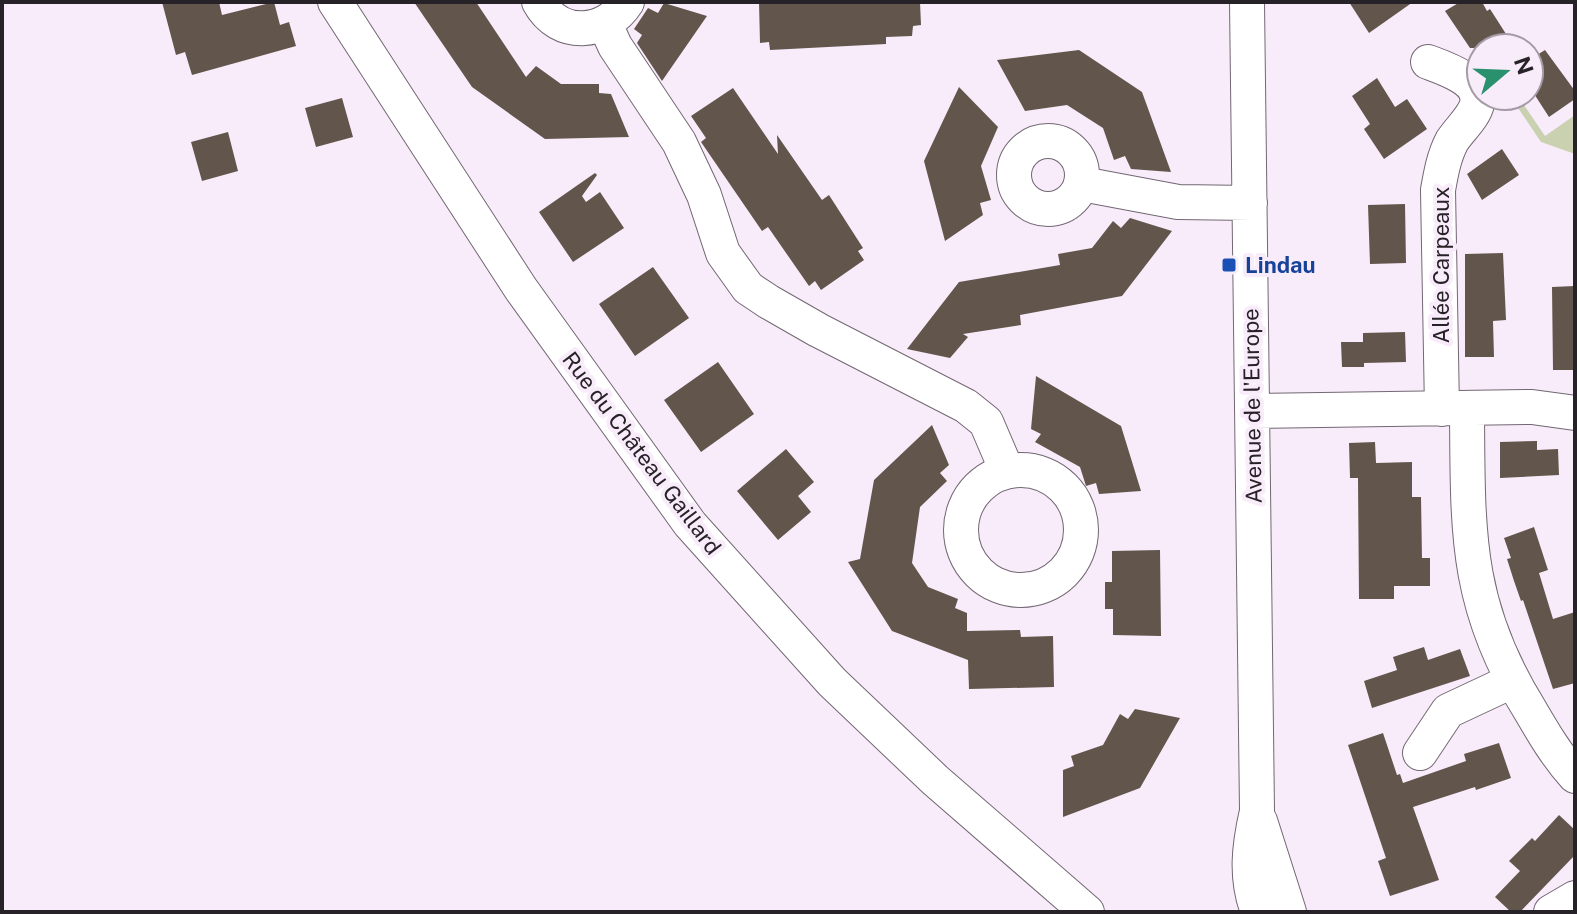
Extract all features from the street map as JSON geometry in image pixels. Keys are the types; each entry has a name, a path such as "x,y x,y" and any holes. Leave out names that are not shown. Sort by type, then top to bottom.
{"street":[{"name":"Rue du Château Gaillard","path":"335,2 521,289 690,524 832,682 946,790 1087,912"},
{"path":"539,2 543,11 556,22 572,28 589,29 616,13"},
{"name":"Avenue de l'Europe","path":"1247,2 1257,811 1248,846 1251,893 1258,912"},
{"path":"616,13 615,46 679,142 704,195 717,240 738,277 769,302 966,406 986,422 1007,471"},
{"name":"Allée Carpeaux","path":"1428,62 1451,70 1468,82 1477,98 1477,106 1451,143 1442,166 1438,190 1454,409"},
{"path":"1082,184 1178,202 1250,203"},
{"path":"1252,411 1532,407 1575,413"},
{"path":"1454,409 1474,579 1483,614 1512,681 1559,758 1575,776"},
{"path":"1420,753 1448,711 1512,681"},
{"name":"Avenue de l'Europe","path":"1257,811 1289,912"},
{"path":"1551,912 1575,898"}],"green space":[{"path":"1521,112 1529,112 1545,136 1575,115 1575,154 1541,142"}],"building":[{"path":"162,2 219,2 222,15 274,2 280,25 289,22 296,46 192,75 185,52 176,55"},
{"path":"414,2 476,2 526,77 536,66 561,84 599,84 599,93 611,94 629,137 545,139 472,87"},
{"path":"759,2 920,2 921,25 913,26 912,36 886,37 886,44 770,50 769,42 760,43"},
{"path":"1349,2 1413,2 1369,33"},
{"path":"1460,2 1482,2 1505,32 1465,32 1465,41 1445,11"},
{"path":"664,3 707,16 662,81 637,43 642,35 634,29 648,8 658,13"},
{"path":"1079,50 1142,92 1171,172 1131,169 1125,156 1114,160 1103,128 1067,105 1025,111 997,60"},
{"path":"1545,50 1575,91 1575,99 1549,117 1545,111"},
{"path":"1377,78 1395,107 1407,99 1427,129 1384,159 1364,129 1370,124 1352,96"},
{"path":"959,87 998,127 981,166 991,200 980,203 983,215 945,241 924,161"},
{"path":"733,88 778,154 777,135 822,200 829,195 863,248 858,251 864,260 821,290 815,281 809,286 768,227 762,231 701,142 706,138 691,116"},
{"path":"342,98 353,137 316,147 305,108"},
{"path":"228,132 238,171 202,181 191,142"},
{"path":"1502,149 1519,175 1482,200 1467,174"},
{"path":"595,173 597,175 582,196 586,202 600,192 624,228 573,262 539,212"},
{"path":"1405,204 1406,263 1370,264 1368,205"},
{"path":"1130,218 1172,231 1122,296 1020,315 1021,325 963,334 968,337 950,358 907,349 959,282 1060,265 1058,254 1092,248 1113,221 1121,228"},
{"path":"1503,253 1506,320 1493,321 1494,357 1465,357 1465,254"},
{"path":"653,267 689,318 635,356 599,304"},
{"path":"1575,286 1575,370 1553,370 1552,287"},
{"path":"1405,332 1406,362 1342,367 1341,342 1363,342 1363,333"},
{"path":"718,362 754,414 701,452 664,400"},
{"path":"1036,376 1121,426 1141,491 1099,494 1096,483 1086,486 1080,467 1035,442 1041,434 1031,429"},
{"path":"932,425 949,465 940,473 947,481 920,507 912,563 928,587 958,599 955,608 967,613 967,631 1020,630 1021,637 1053,636 1054,687 969,689 968,660 892,631 848,562 860,559 874,480"},
{"path":"1537,441 1537,450 1558,449 1559,475 1500,478 1500,442"},
{"path":"1375,442 1376,463 1412,462 1412,497 1421,497 1422,558 1430,558 1430,586 1394,586 1394,599 1359,599 1358,478 1350,478 1349,443"},
{"path":"786,449 814,482 798,496 811,512 778,540 737,491"},
{"path":"1534,527 1548,570 1539,573 1553,619 1575,612 1575,683 1553,689 1514,581 1504,538"},
{"path":"1160,550 1161,636 1113,635 1113,609 1105,609 1105,582 1112,582 1112,551"},
{"path":"1424,647 1428,660 1460,649 1470,676 1372,708 1364,681 1397,670 1393,657"},
{"path":"1135,709 1180,718 1140,788 1063,817 1063,770 1074,766 1071,756 1103,745 1120,714 1128,719"},
{"path":"1383,733 1397,775 1400,774 1403,783 1466,761 1464,754 1499,743 1511,778 1413,807 1439,880 1390,896 1378,861 1386,858 1348,745"},
{"path":"1559,815 1575,830 1575,855 1520,912 1511,912 1495,897 1520,871 1509,861 1532,838 1535,841"}],"place":[{"name":"Lindau","path":"1229,265"}]}
